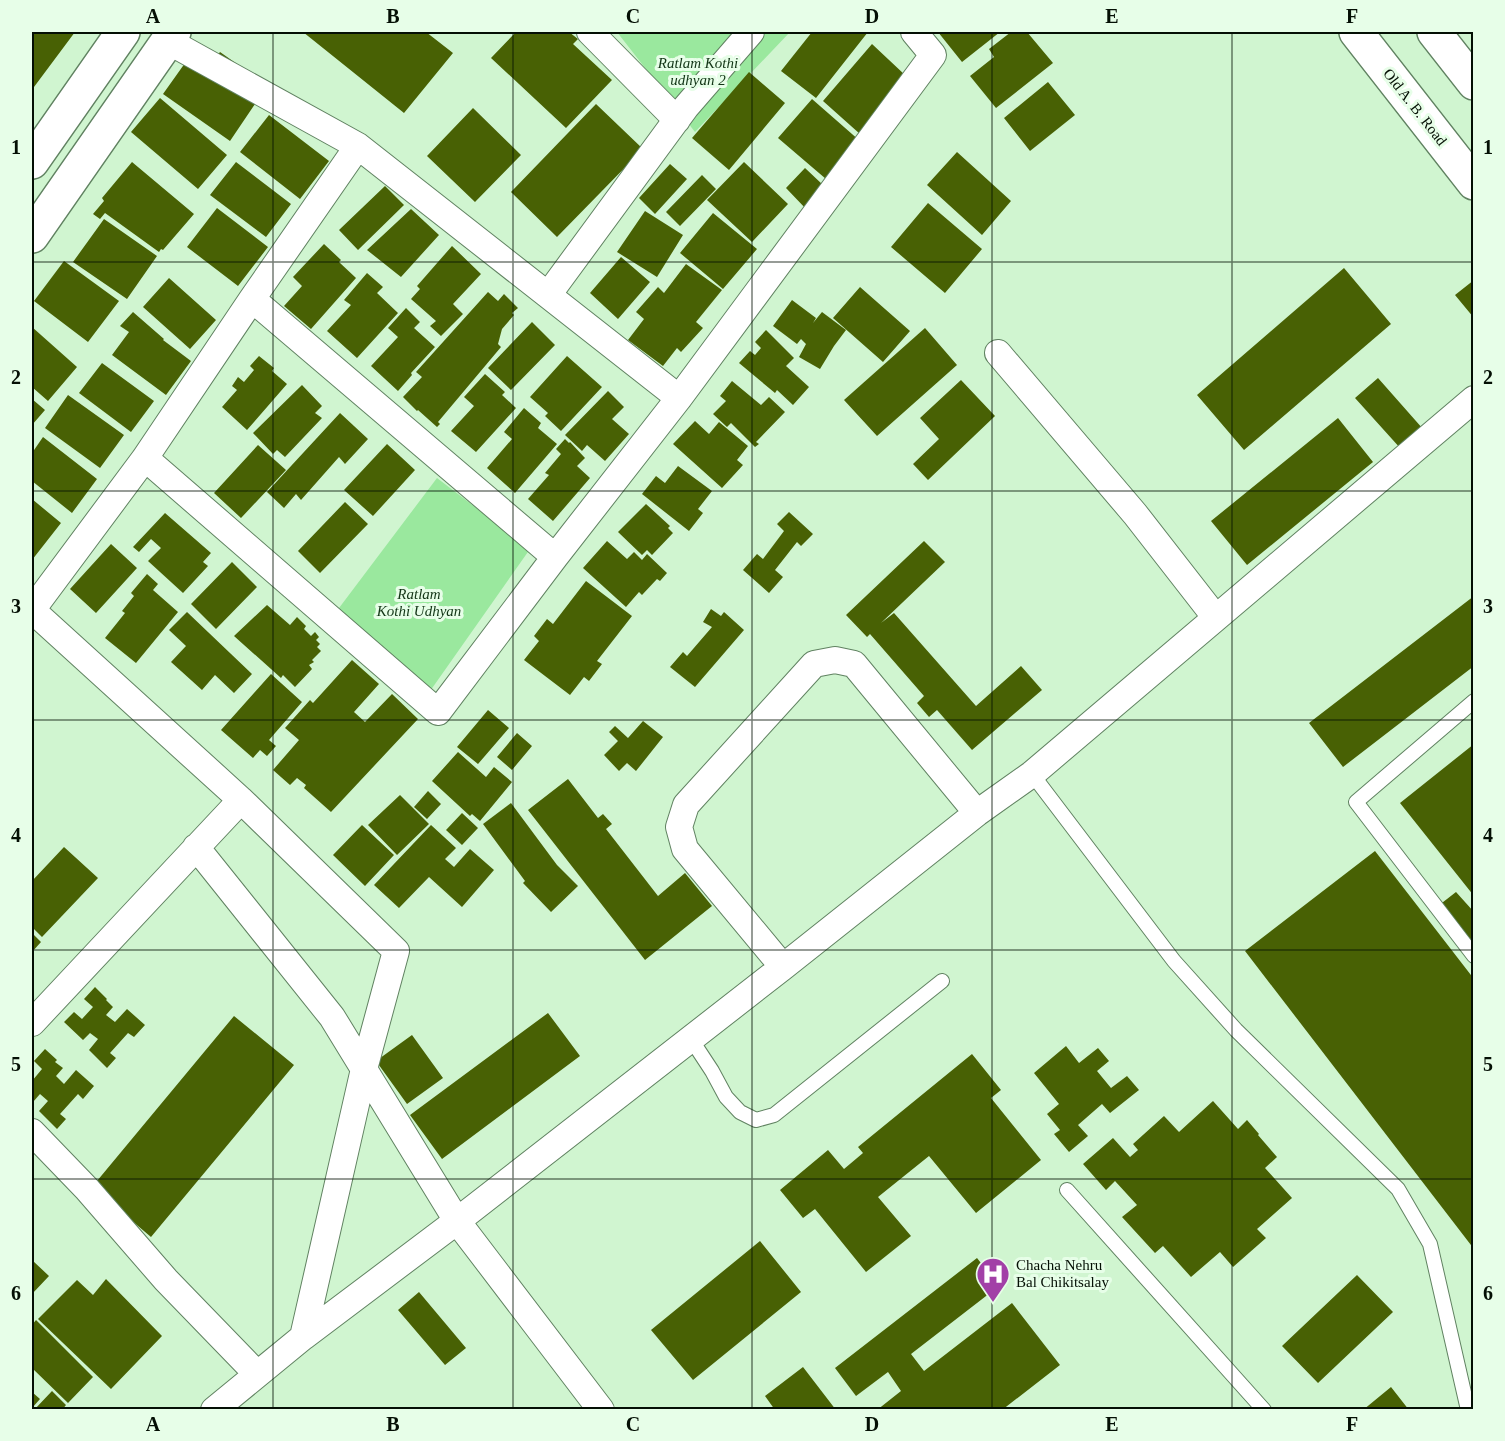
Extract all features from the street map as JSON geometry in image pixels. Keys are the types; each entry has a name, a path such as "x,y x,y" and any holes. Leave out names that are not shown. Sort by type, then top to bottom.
{"main road":[{"path":"32,162 123,32"},
{"name":"Old A. B. Road","path":"1356,32 1473,183"},
{"path":"1434,32 1473,83"},
{"path":"32,236 171,36"}],"street":[{"path":"590,32 676,120"},
{"path":"548,295 676,120 751,32"},
{"path":"145,458 438,712 679,398 933,55 914,32"},
{"path":"171,36 358,146 679,398"},
{"path":"303,1337 364,1069 396,951 240,800 32,610 145,458 358,146"},
{"path":"252,299 555,557"},
{"path":"998,353 1135,514 1216,618"},
{"path":"214,1410 303,1337 457,1221 977,813 1032,774 1473,399"},
{"path":"783,967 685,849 679,827 686,804 814,664 836,660 854,664 977,813"},
{"path":"32,1023 240,800"},
{"path":"196,847 332,1017 457,1221 601,1410"},
{"path":"32,1132 87,1189 166,1280 257,1374"}],"lane":[{"path":"1473,701 1356,802 1473,956"},
{"path":"1032,774 1174,961 1236,1030 1398,1189 1430,1244 1468,1410"},
{"path":"691,1039 726,1097 740,1113 756,1120 774,1115 942,981"},
{"path":"1067,1190 1264,1410"}],"green space":[{"name":"Ratlam Kothi udhyan 2","path":"617,32 790,32 695,132"},
{"name":"Ratlam Kothi Udhyan","path":"437,478 530,549 428,694 333,616"}],"building":[{"path":"32,32 75,32 34,87 32,85"},
{"path":"303,32 426,32 453,53 404,113"},
{"path":"516,32 569,32 578,39 573,44 612,80 566,128 491,58"},
{"path":"812,32 868,32 816,98 781,71"},
{"path":"938,32 1000,32 962,62"},
{"path":"1011,32 1027,32 1053,63 996,108 970,76 994,57 989,49"},
{"path":"872,44 905,75 860,134 823,101"},
{"path":"195,49 213,61 220,52 237,64 230,73 261,95 230,141 163,94"},
{"path":"749,72 785,103 729,170 692,138"},
{"path":"1048,82 1075,115 1030,151 1004,118"},
{"path":"160,98 227,155 198,189 131,132"},
{"path":"812,99 860,141 826,179 778,138"},
{"path":"596,104 643,149 557,237 511,192"},
{"path":"473,108 521,155 475,202 427,156"},
{"path":"269,115 329,161 300,199 240,152"},
{"path":"957,152 1011,201 982,235 927,185"},
{"path":"132,162 194,214 159,252 105,213 100,219 93,214 104,201 102,198"},
{"path":"236,162 291,204 266,237 210,195"},
{"path":"744,162 788,204 752,242 707,200"},
{"path":"670,164 687,179 655,214 639,198"},
{"path":"805,168 823,185 807,210 786,188"},
{"path":"702,175 716,189 680,226 666,212"},
{"path":"385,186 404,205 358,250 339,230"},
{"path":"928,203 982,249 945,293 891,247"},
{"path":"217,208 268,247 238,286 187,247"},
{"path":"411,209 439,235 401,277 367,250"},
{"path":"645,211 683,235 657,277 617,252"},
{"path":"713,213 757,249 723,289 680,253"},
{"path":"104,219 157,256 127,299 73,262"},
{"path":"324,244 356,278 311,329 284,306 302,286 293,277"},
{"path":"452,246 481,274 453,304 463,314 441,336 430,326 436,321 411,299 420,289 417,286"},
{"path":"621,257 650,282 618,319 590,293"},
{"path":"64,261 119,301 88,342 34,301"},
{"path":"686,264 722,290 696,322 703,328 681,352 677,348 663,366 628,340 644,319 636,312 658,287 664,293"},
{"path":"1344,268 1391,324 1244,450 1197,395"},
{"path":"367,273 383,287 377,293 398,313 357,358 327,331 351,305 344,300"},
{"path":"169,278 216,320 190,349 143,307"},
{"path":"1474,280 1474,318 1455,295"},
{"path":"860,287 910,331 883,362 833,318"},
{"path":"488,292 498,301 504,294 518,308 502,329 498,344 501,347 438,422 440,424 437,427 403,397 422,377 416,372"},
{"path":"792,300 816,318 813,323 822,312 846,330 820,369 799,357 806,344 801,339 797,344 773,326"},
{"path":"406,308 420,322 414,328 435,347 398,391 371,366 398,337 388,328"},
{"path":"133,312 163,340 191,361 166,395 112,355 129,332 120,326"},
{"path":"532,322 555,345 511,390 488,368"},
{"path":"32,327 77,367 48,401 32,387"},
{"path":"925,328 957,365 877,436 844,400"},
{"path":"766,330 794,358 786,366 809,387 793,405 777,390 775,393 739,363 750,351 755,355 761,348 755,342"},
{"path":"259,356 274,368 272,371 287,384 247,430 222,407 237,390 232,386 238,377 244,382 254,370 250,366"},
{"path":"567,356 602,387 561,431 545,416 548,413 530,397"},
{"path":"102,363 154,401 131,432 79,393"},
{"path":"485,374 505,392 502,395 516,408 476,452 451,431 474,406 464,397"},
{"path":"1378,378 1423,429 1401,449 1355,398"},
{"path":"961,380 995,416 928,480 913,464 939,439 920,418"},
{"path":"732,381 761,405 769,397 785,412 756,442 759,444 755,447 731,423 727,427 713,414 726,401 720,396"},
{"path":"302,385 322,406 315,413 322,418 285,457 277,450 273,454 253,433"},
{"path":"608,391 624,407 612,419 629,434 605,461 587,445 582,451 565,435"},
{"path":"68,395 124,435 100,468 45,428"},
{"path":"32,399 45,410 32,425"},
{"path":"524,408 541,423 538,428 557,444 515,493 487,468 512,439 504,432"},
{"path":"340,413 368,439 345,464 339,457 301,500 296,494 284,508 267,492"},
{"path":"1338,418 1373,462 1247,565 1211,521"},
{"path":"695,421 709,434 719,422 748,446 737,460 743,465 722,488 673,444"},
{"path":"43,437 97,479 72,513 32,481 32,453"},
{"path":"565,439 585,458 577,466 590,478 553,521 528,499 549,475 545,473 561,454 556,449"},
{"path":"387,444 415,470 373,516 344,490"},
{"path":"258,445 286,470 241,518 214,493"},
{"path":"678,466 712,491 698,509 703,513 689,531 642,494 656,476 665,483"},
{"path":"32,499 61,523 32,560"},
{"path":"345,502 368,524 320,573 298,551"},
{"path":"646,504 670,526 668,528 673,533 652,555 647,550 642,555 618,532"},
{"path":"789,512 813,534 801,546 797,542 775,570 783,577 769,593 743,570 757,554 763,559 784,531 777,524"},
{"path":"165,513 211,553 203,562 208,566 183,593 148,561 161,548 151,539 139,552 133,547"},
{"path":"607,541 627,559 634,552 642,560 647,554 667,573 660,581 657,579 642,595 639,592 626,607 583,568"},
{"path":"924,541 945,562 881,623 894,613 976,706 1021,666 1042,690 972,750 937,710 929,717 917,703 924,696 870,634 867,637 846,615"},
{"path":"111,544 137,568 96,613 70,589"},
{"path":"232,562 257,587 216,629 191,604"},
{"path":"147,574 158,584 153,590 178,612 136,663 105,638 125,613 122,611 134,596 131,593"},
{"path":"586,581 632,616 597,661 602,664 589,681 584,677 570,695 524,660 539,641 534,636 547,619 553,624"},
{"path":"1474,596 1474,666 1343,767 1309,723"},
{"path":"267,605 290,625 297,617 306,626 304,629 311,636 315,632 319,637 316,640 320,644 317,647 321,651 312,660 314,662 309,665 312,669 295,687 283,675 281,678 234,636"},
{"path":"711,609 721,616 724,612 744,630 695,687 670,667 683,652 687,656 712,627 703,622"},
{"path":"187,612 252,674 234,693 215,675 202,690 171,662 186,646 169,630"},
{"path":"352,660 379,684 354,712 365,722 392,694 418,719 331,812 304,788 306,785 297,778 290,785 273,770 299,740 285,728 310,700 313,703"},
{"path":"271,674 302,702 269,740 276,746 267,756 260,750 253,758 221,730"},
{"path":"488,710 509,728 478,764 457,747"},
{"path":"643,721 663,737 636,771 627,763 619,771 604,755 618,741 609,732 615,726 628,738"},
{"path":"517,733 532,746 512,770 497,757"},
{"path":"1474,744 1474,896 1400,803"},
{"path":"458,752 486,777 494,767 512,782 480,821 472,814 470,816 432,781"},
{"path":"568,779 598,818 603,814 612,824 606,829 658,896 685,873 712,906 645,960 528,810"},
{"path":"428,791 441,804 427,819 414,807"},
{"path":"400,795 429,824 397,855 368,825"},
{"path":"511,803 557,865 578,886 551,912 523,883 525,881 483,824"},
{"path":"462,813 478,828 462,845 446,830"},
{"path":"362,825 394,855 365,886 333,855"},
{"path":"431,825 456,848 445,859 454,867 470,849 494,870 462,907 429,877 399,908 374,885"},
{"path":"64,847 98,878 42,937 32,927 32,881"},
{"path":"1375,851 1474,979 1474,1249 1245,951"},
{"path":"1456,892 1474,912 1474,952 1438,906"},
{"path":"32,933 41,942 32,952"},
{"path":"95,987 113,1007 106,1015 115,1022 127,1009 145,1025 134,1037 128,1033 110,1053 116,1058 107,1068 89,1050 98,1039 90,1033 83,1040 64,1022 74,1012 82,1019 93,1007 84,999"},
{"path":"548,1013 580,1056 442,1159 410,1115"},
{"path":"234,1016 294,1065 151,1237 92,1187"},
{"path":"412,1035 443,1078 407,1104 376,1061"},
{"path":"1066,1046 1079,1063 1098,1048 1109,1061 1097,1071 1111,1088 1127,1076 1139,1090 1110,1113 1102,1104 1078,1125 1088,1136 1069,1152 1054,1134 1060,1130 1047,1114 1059,1104 1034,1073"},
{"path":"45,1049 63,1068 56,1076 64,1084 76,1070 94,1086 83,1099 78,1094 60,1114 66,1119 57,1129 39,1111 48,1101 40,1094 33,1102 32,1100 32,1081 42,1069 34,1061"},
{"path":"972,1054 1001,1090 991,1098 1041,1160 976,1213 929,1156 878,1197 911,1236 866,1272 815,1209 803,1218 780,1190 828,1150 844,1169 863,1153 858,1147"},
{"path":"1213,1101 1238,1129 1247,1120 1259,1134 1277,1157 1265,1168 1292,1198 1257,1229 1266,1238 1233,1267 1220,1252 1191,1277 1163,1246 1155,1253 1122,1217 1137,1205 1115,1181 1106,1190 1083,1164 1113,1138 1130,1157 1138,1150 1133,1144 1164,1116 1179,1132"},
{"path":"760,1241 801,1292 693,1380 651,1330"},
{"path":"977,1258 999,1286 911,1354 924,1371 1012,1303 1060,1365 1002,1410 877,1410 901,1391 888,1372 856,1396 835,1368"},
{"path":"32,1260 49,1276 32,1294"},
{"path":"1357,1275 1393,1312 1318,1383 1282,1346"},
{"path":"106,1279 162,1336 111,1389 38,1319 77,1280 93,1295"},
{"path":"419,1292 466,1348 445,1365 398,1310"},
{"path":"36,1320 93,1377 68,1403 32,1368 32,1325"},
{"path":"803,1367 836,1410 775,1410 765,1396"},
{"path":"1391,1387 1409,1410 1363,1410"},
{"path":"52,1391 66,1405 62,1410 34,1410"},
{"path":"32,1392 40,1399 32,1408"}],"place":[{"name":"Chacha Nehru Bal Chikitsalay","path":"993,1303"}]}
